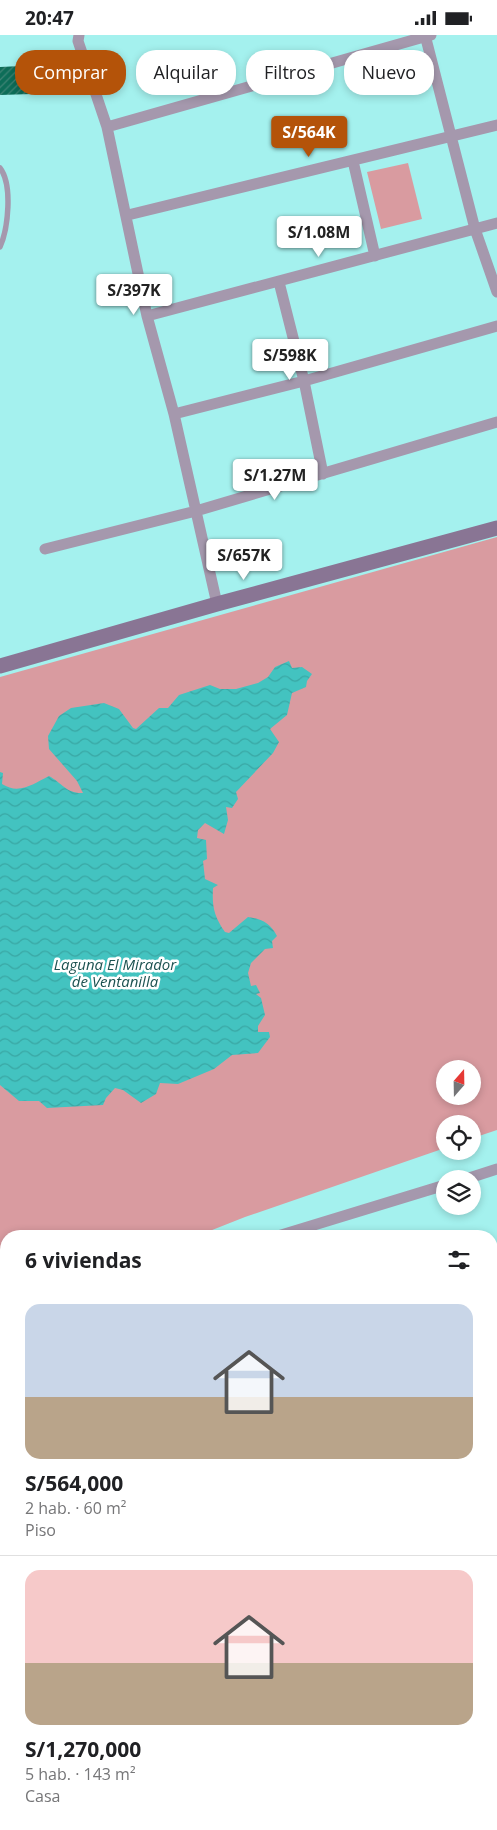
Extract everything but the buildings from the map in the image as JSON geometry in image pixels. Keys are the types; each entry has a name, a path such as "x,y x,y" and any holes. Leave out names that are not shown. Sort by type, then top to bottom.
{"street":[{"path":"79,35 78,41 107,127 128,215 148,315 174,414 217,604"},
{"path":"107,127 427,35 450,137 474,229 497,292"},
{"path":"128,215 497,125"},
{"path":"353,161 375,256"},
{"path":"148,315 497,223"},
{"path":"279,282 304,381 323,474"},
{"path":"174,414 304,381 497,326"},
{"path":"45,549 196,511 497,422"},
{"path":"0,666 217,604 497,528"},
{"path":"481,1174 497,1169"},
{"path":"298,1230 436,1188"}],"lane":[{"path":"0,168 3,173 8,199 6,235 0,247"}],"green space":[{"path":"408,163 422,219 381,229 367,172"},
{"path":"497,537 497,1130 481,1135 481,1115 436,1115 436,1151 212,1230 0,1230 0,677"}],"water":[{"name":"Laguna El Mirador de Ventanilla","path":"289,661 292,668 302,667 312,674 307,681 306,687 292,693 287,715 270,729 279,742 273,753 236,792 238,799 232,808 226,807 228,820 224,834 205,823 198,830 197,838 206,840 207,859 203,861 205,879 218,885 213,888 213,906 218,921 225,932 229,933 248,917 265,922 277,936 272,941 273,948 265,949 251,963 248,973 251,986 256,985 260,993 256,994 261,998 265,1015 258,1026 258,1032 269,1032 270,1037 258,1053 232,1055 214,1069 178,1084 160,1083 156,1094 141,1103 123,1090 115,1088 106,1098 103,1105 47,1108 39,1101 19,1101 0,1085 0,772 3,773 2,784 14,789 32,785 49,776 73,792 83,793 77,781 49,749 48,736 59,716 71,708 104,703 119,709 133,728 136,729 159,708 168,708 179,695 210,685 220,689 236,689 258,683 268,677 275,667"}]}
